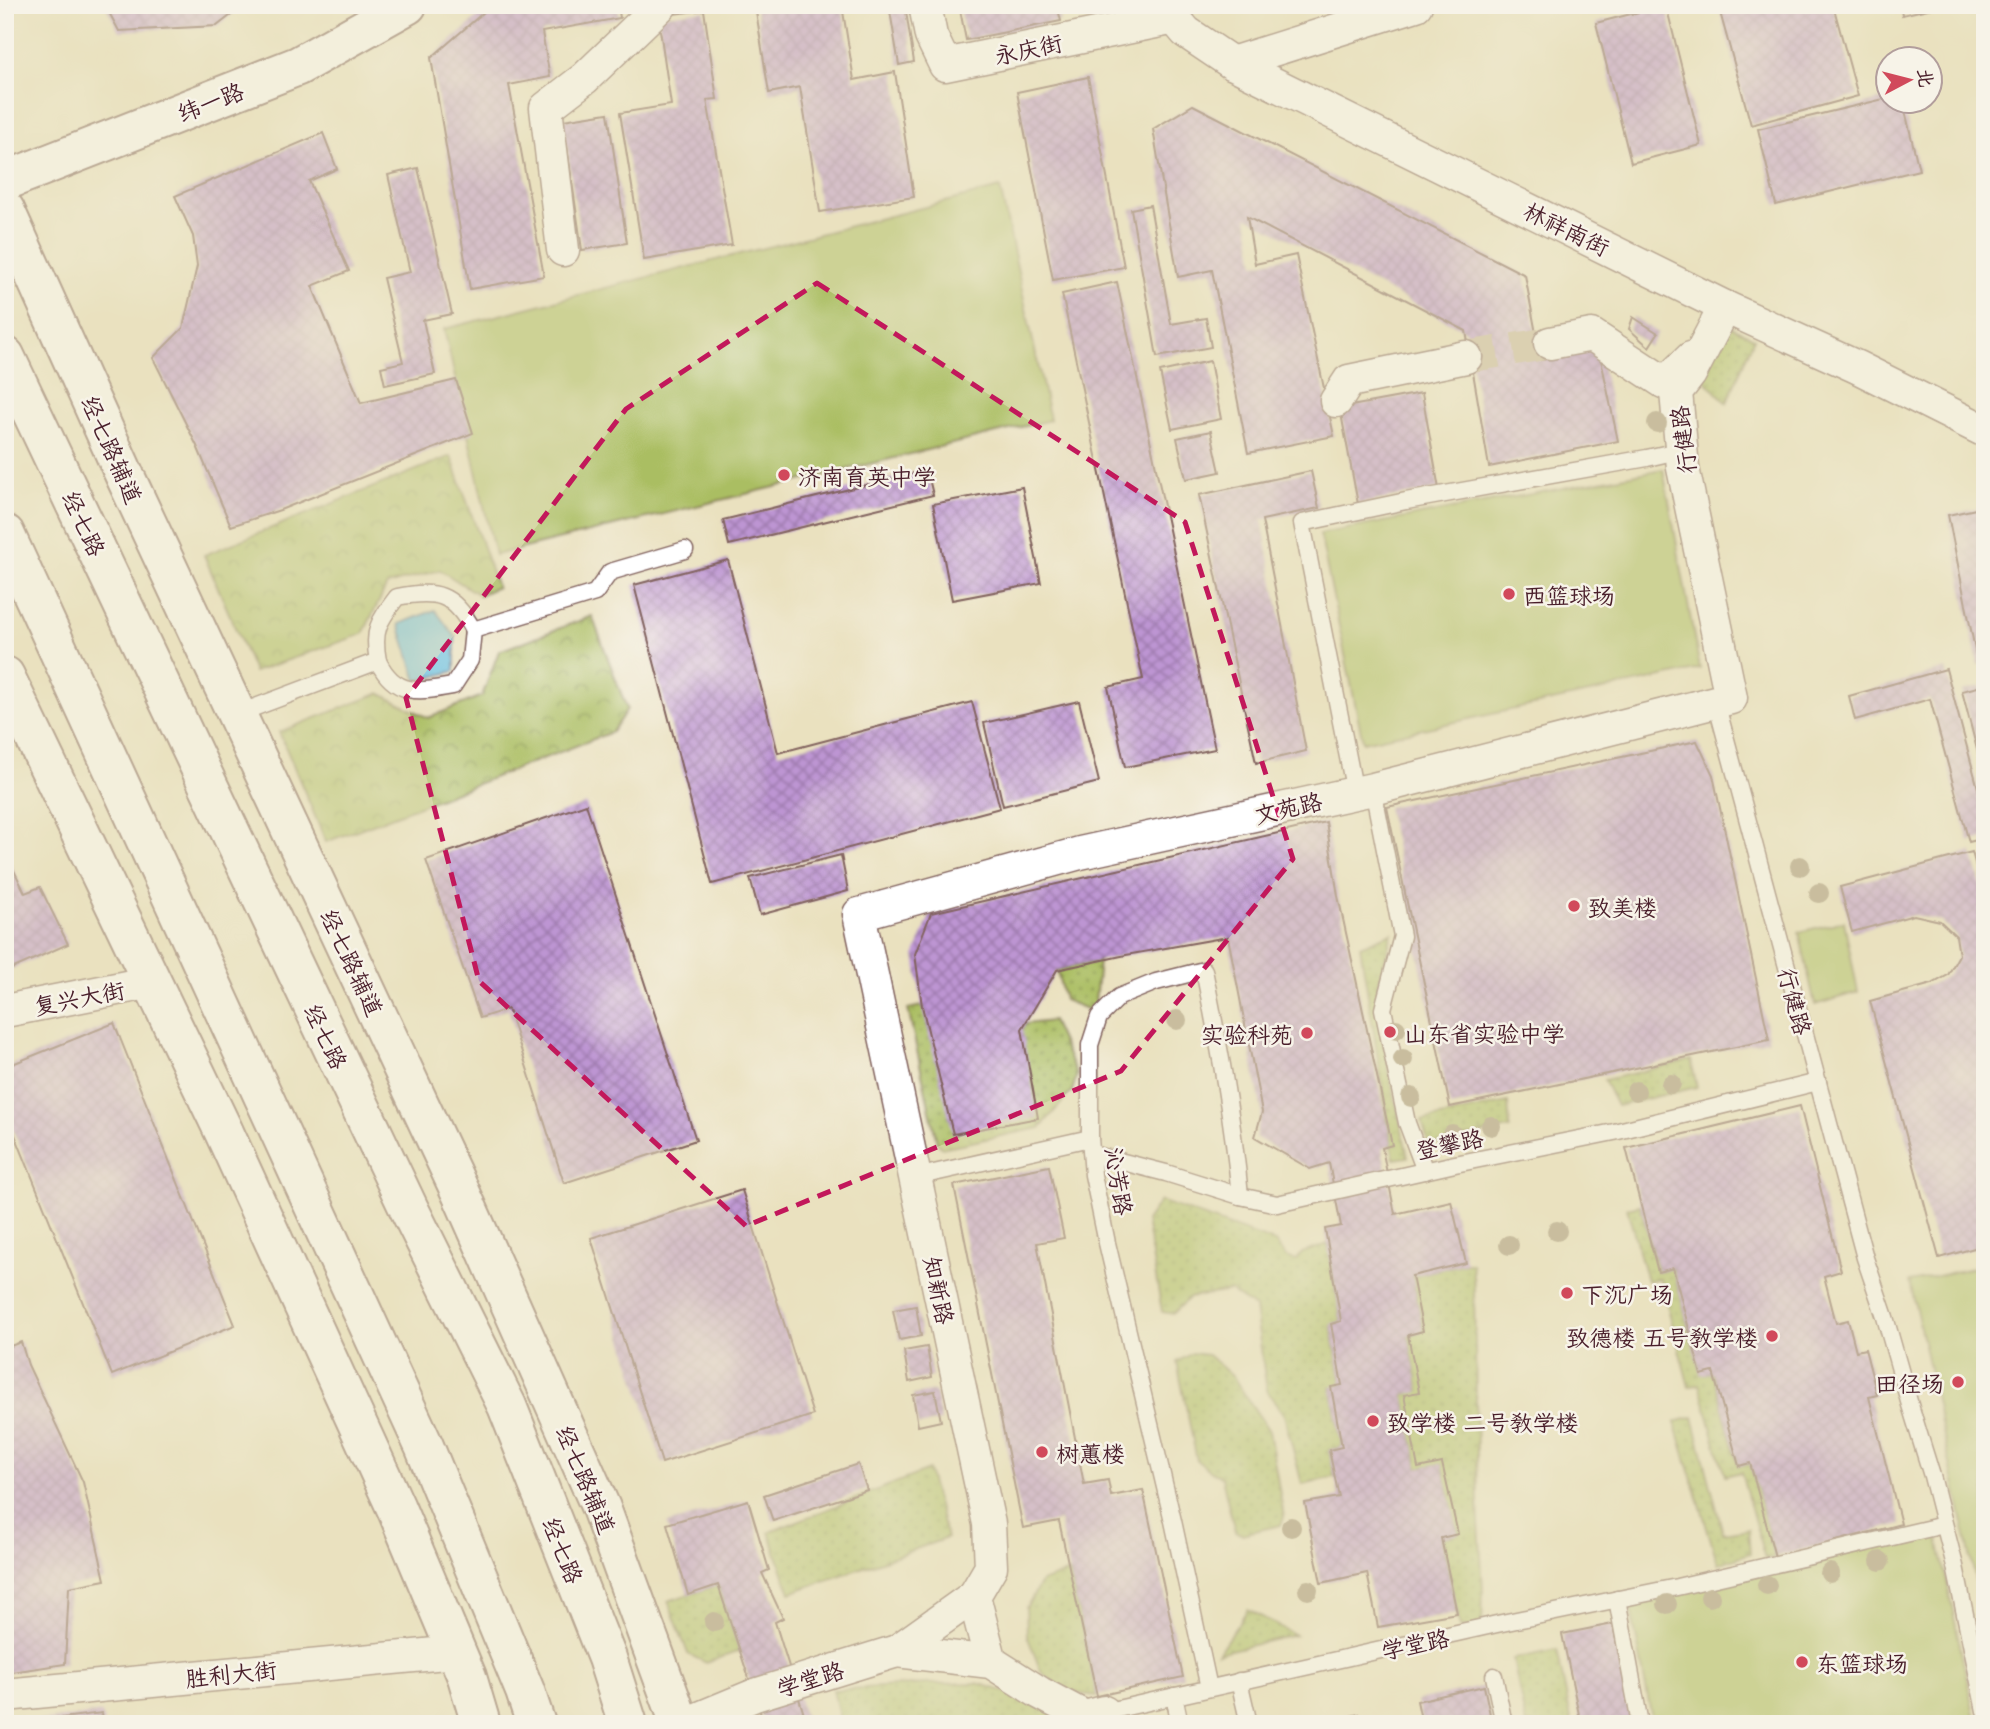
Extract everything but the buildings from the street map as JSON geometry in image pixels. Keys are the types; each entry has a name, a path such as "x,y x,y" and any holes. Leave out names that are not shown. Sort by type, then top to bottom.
{"main road":[{"name":"纬一路","path":"5,181 298,66 407,5"},
{"name":"经七路辅道","path":"5,210 124,474 460,1191 601,1508 683,1724"},
{"name":"经七路","path":"5,356 409,1209 507,1406 607,1658 628,1724"},
{"path":"5,534 424,1446 525,1691 536,1724"},
{"path":"5,676 223,1130 396,1508 467,1677 481,1724"}],"street":[{"path":"563,250 546,108 585,78 661,5"},
{"name":"永庆街","path":"925,5 931,36 945,65 1169,12"},
{"path":"1232,63 1416,5"},
{"name":"林祥南街","path":"1169,12 1186,32 1232,63 1725,307 1857,367 1985,431"},
{"name":"行健路","path":"1716,702 1731,698 1683,468 1676,392 1690,374 1725,307"},
{"path":"1550,343 1592,335 1665,383 1693,356 1698,358"},
{"path":"1336,401 1349,381 1466,357"},
{"name":"文苑路","path":"859,914 1080,853 1364,791 1716,702"},
{"name":"知新路","path":"859,914 989,1524 991,1567 974,1596"},
{"name":"复兴大街","path":"5,1011 152,982"},
{"path":"974,1596 991,1662"},
{"name":"学堂路","path":"683,1724 755,1695 897,1651 974,1596"},
{"name":"学堂路","path":"897,1651 991,1662 1085,1717 1104,1712"},
{"name":"胜利大街","path":"5,1695 456,1652"}],"lane":[{"path":"1425,1171 1407,1123 1383,1009 1402,936 1364,791 1302,523 1682,450"},
{"path":"473,629 595,593 610,572 685,550"},
{"path":"424,593 441,596 463,612 473,629 470,660 453,686 424,691 402,689 382,670 378,661 375,646 379,621 397,597 424,593"},
{"path":"236,714 378,661"},
{"name":"行健路","path":"1716,702 1866,1258 1955,1566 1985,1711"},
{"name":"沁芳路","path":"1209,1688 1093,1175 1090,1045 1099,1017 1119,997 1156,982 1204,970 1218,1037 1240,1196"},
{"name":"登攀路","path":"916,1177 1091,1146 1166,1173 1240,1196 1277,1204 1614,1132 1818,1082"},
{"name":"学堂路","path":"1104,1712 1944,1525"},
{"path":"1617,1599 1640,1724"},
{"path":"1494,1676 1504,1724"},
{"path":"1239,1682 1249,1724"},
{"path":"1174,1696 1180,1724"}],"highlighted area":[{"path":"817,283 1185,522 1293,859 1121,1071 746,1226 479,981 406,698 626,409"}],"green space":[{"path":"1000,188 1050,420 495,555 444,329"},
{"path":"1726,324 1754,338 1727,403 1702,377"},
{"path":"451,456 497,587 479,595 440,570 387,585 363,634 254,672 204,555"},
{"name":"西篮球场","path":"1663,469 1700,669 1363,742 1320,534"},
{"path":"592,616 627,709 612,732 326,842 279,732 380,693 428,718 482,696 499,651"},
{"path":"1844,921 1858,992 1815,1005 1799,932"},
{"path":"1392,933 1376,994 1408,1157 1394,1159 1360,946"},
{"path":"1099,961 1094,1012 1064,1000 1057,970"},
{"path":"922,1006 1022,1029 1025,1024 1052,1021 1077,1075 1072,1091 1040,1128 942,1148 937,1143 908,1009"},
{"path":"1691,1060 1697,1087 1617,1106 1604,1080"},
{"path":"1508,1102 1510,1128 1429,1145 1422,1121"},
{"path":"1160,1201 1275,1242 1286,1257 1296,1261 1302,1253 1328,1244 1341,1321 1331,1325 1342,1385 1331,1388 1342,1447 1329,1450 1335,1477 1302,1484 1284,1415 1267,1391 1255,1308 1230,1291 1189,1298 1173,1314 1162,1312 1146,1221"},
{"path":"1640,1205 1658,1272 1673,1268 1701,1374 1713,1372 1738,1466 1750,1463 1775,1557 1765,1559 1741,1472 1725,1476 1699,1384 1689,1387 1660,1278 1647,1281 1627,1208"},
{"path":"1472,1263 1474,1288 1482,1628 1460,1627 1441,1538 1458,1534 1442,1464 1418,1468 1404,1395 1419,1391 1408,1335 1423,1331 1412,1276"},
{"name":"田径场","path":"1985,1265 1985,1623 1910,1282"},
{"path":"1192,1353 1208,1355 1233,1377 1269,1431 1284,1517 1281,1525 1242,1534 1235,1532 1222,1478 1197,1461 1177,1362"},
{"path":"1693,1417 1723,1533 1748,1529 1750,1553 1718,1564 1675,1422"},
{"path":"928,1470 947,1538 790,1593 769,1532"},
{"name":"东篮球场","path":"1936,1529 1976,1724 1653,1724 1629,1600"},
{"path":"1070,1572 1097,1696 1067,1692 1041,1672 1027,1635 1026,1608 1041,1582"},
{"path":"718,1585 740,1651 706,1663 688,1654 668,1601"},
{"path":"1248,1609 1295,1635 1218,1653"},
{"path":"1557,1650 1572,1724 1526,1724 1513,1659"},
{"path":"977,1683 1016,1695 1078,1724 841,1724 833,1690 927,1684"}],"water":[{"path":"435,610 455,636 455,671 417,681 399,624"}],"tunnel":[{"path":"1466,357 1550,343"}],"place":[{"name":"济南育英中学","path":"784,475"},
{"name":"西篮球场","path":"1509,594"},
{"name":"致美楼","path":"1574,906"},
{"name":"山东省实验中学","path":"1390,1032"},
{"name":"实验科苑","path":"1307,1033"},
{"name":"下沉广场","path":"1567,1293"},
{"name":"致德楼 五号教学楼","path":"1772,1336"},
{"name":"田径场","path":"1958,1382"},
{"name":"致学楼 二号教学楼","path":"1373,1421"},
{"name":"树蕙楼","path":"1042,1452"},
{"name":"东篮球场","path":"1802,1662"}]}
